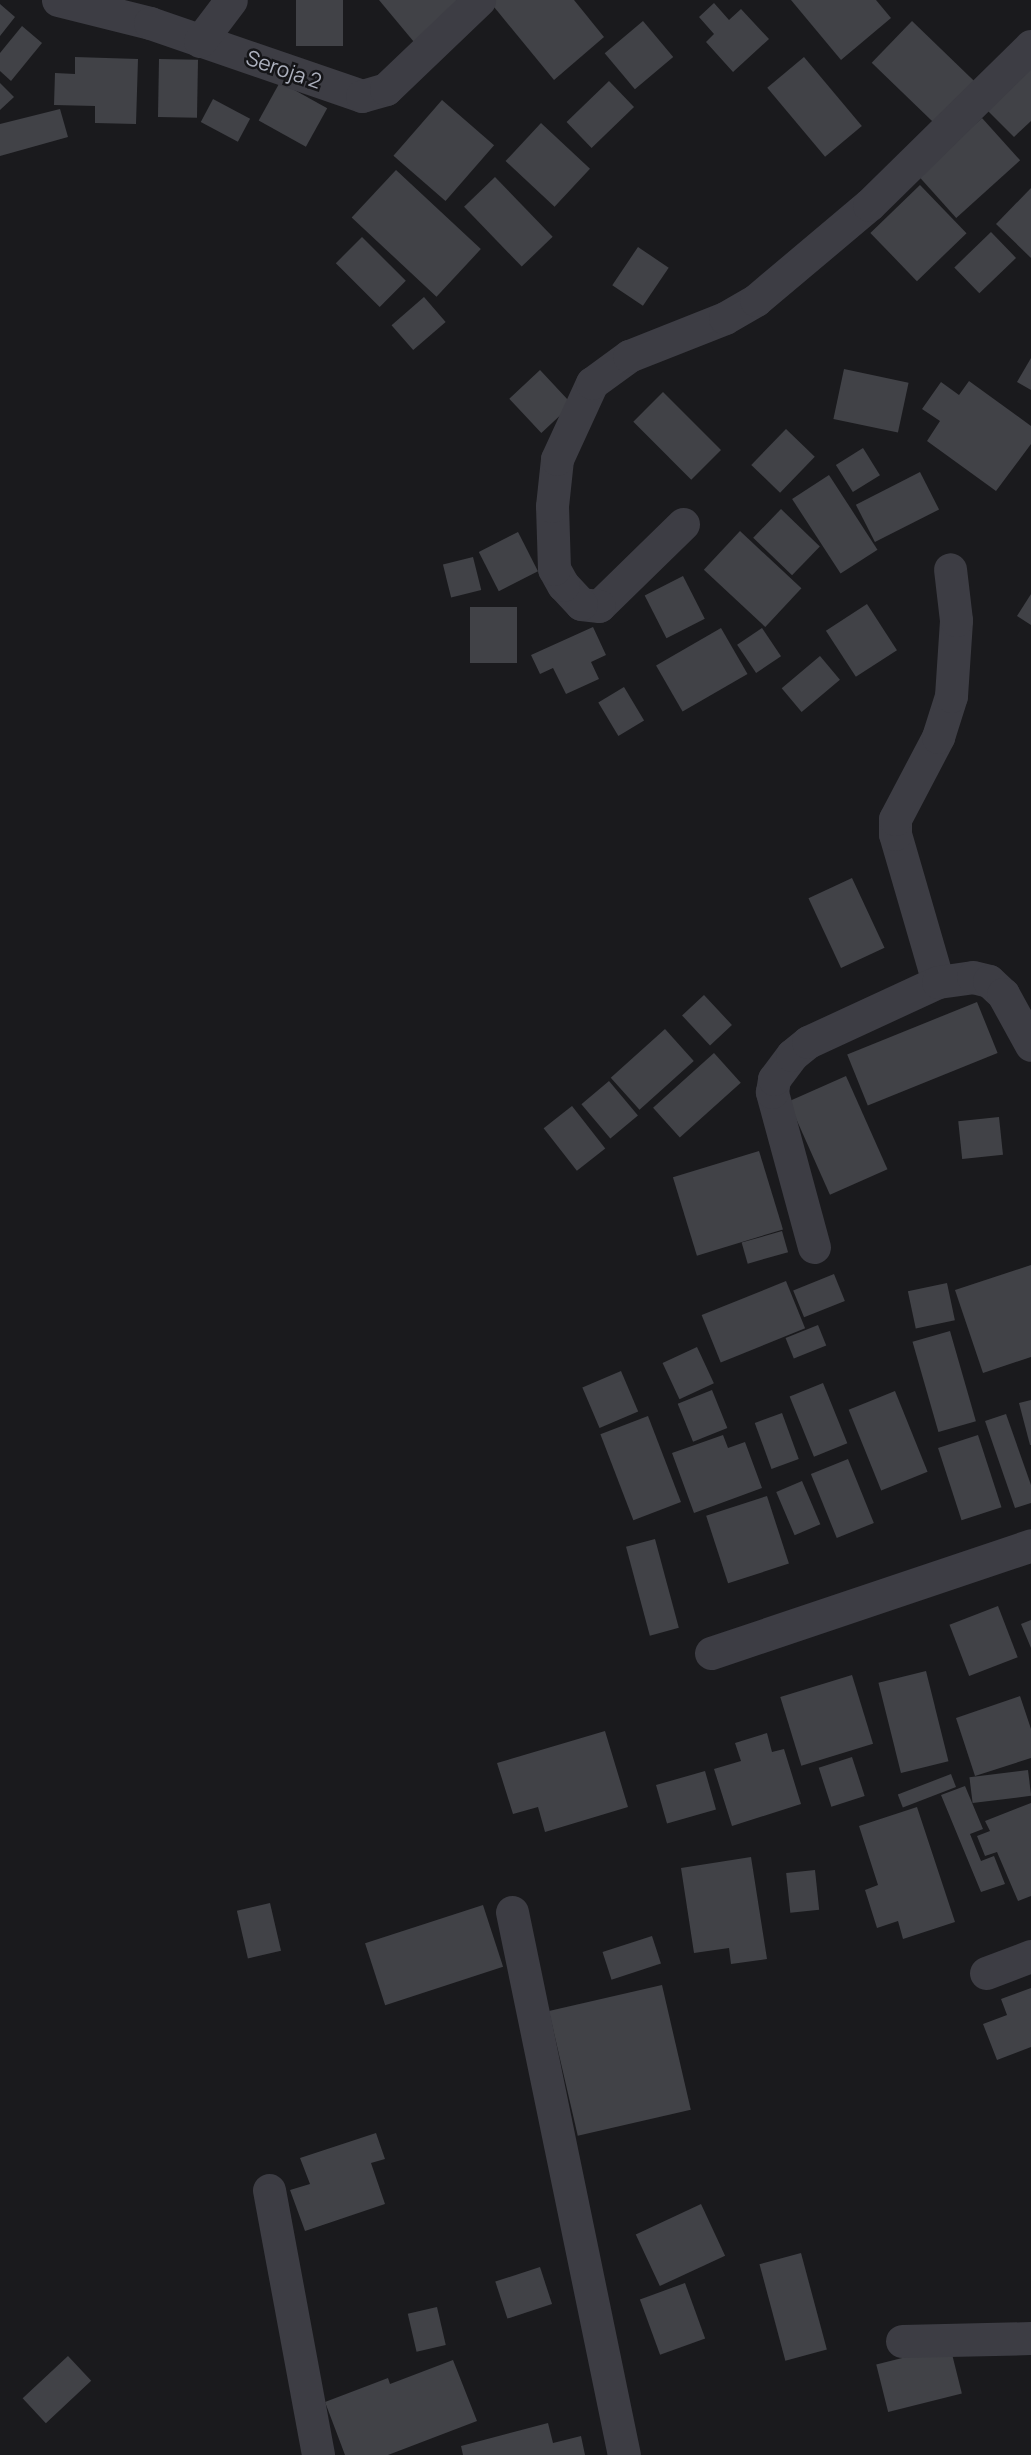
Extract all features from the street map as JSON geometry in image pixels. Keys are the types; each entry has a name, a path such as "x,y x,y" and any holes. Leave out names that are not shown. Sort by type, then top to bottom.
{"street":[{"name":"Seroja 2","path":"58,0 150,23 362,96 386,89 479,0"},
{"path":"200,41 231,0"},
{"path":"683,524 599,606 581,604 564,585 554,569 552,506 557,459 592,383 629,356 725,318 756,300 869,204 1031,46"},
{"path":"938,982 895,834 895,819 938,736 951,696 956,620 950,569"},
{"path":"814,1247 772,1092 774,1079 792,1055 808,1042 938,982 973,977 989,981 1015,1009 1031,1045"},
{"path":"711,1653 1031,1545"},
{"path":"512,1912 624,2455"},
{"path":"986,1973 1031,1956"},
{"path":"269,2190 318,2455"},
{"path":"902,2341 1031,2338"}],"building":[{"path":"296,0 343,0 343,46 296,46"},
{"path":"379,0 459,0 414,42"},
{"path":"492,0 574,0 604,37 554,80 490,2"},
{"path":"791,0 876,0 891,18 841,60"},
{"path":"714,3 729,20 741,9 769,39 733,72 706,42 714,34 699,17"},
{"path":"0,4 15,17 0,36"},
{"path":"643,21 673,57 635,89 605,53"},
{"path":"912,21 983,90 943,131 872,63"},
{"path":"22,26 42,43 11,81 0,71 0,53"},
{"path":"75,57 138,59 136,124 95,123 95,106 54,105 55,73 75,74"},
{"path":"804,57 862,126 825,157 767,88"},
{"path":"159,59 198,60 197,118 158,117"},
{"path":"1031,63 1031,121 1014,137 985,108"},
{"path":"609,81 634,107 592,148 567,122"},
{"path":"280,82 327,108 306,147 259,120"},
{"path":"0,83 14,97 0,110"},
{"path":"213,99 250,119 238,142 201,122"},
{"path":"442,100 494,145 446,201 393,156"},
{"path":"60,109 68,137 0,156 0,124"},
{"path":"982,118 1020,160 956,218 918,176"},
{"path":"541,123 590,169 555,207 506,161"},
{"path":"396,170 481,249 437,297 352,218"},
{"path":"495,177 553,237 522,267 464,207"},
{"path":"920,185 967,233 917,281 870,233"},
{"path":"1031,188 1031,258 996,224"},
{"path":"991,232 1016,258 979,293 954,267"},
{"path":"362,237 406,281 380,307 336,263"},
{"path":"638,247 669,268 643,306 612,285"},
{"path":"424,297 446,322 413,350 392,325"},
{"path":"1031,358 1031,390 1017,382"},
{"path":"844,369 909,383 898,433 833,419"},
{"path":"540,370 572,404 541,433 509,399"},
{"path":"969,381 1031,426 1031,444 996,491 927,441 940,421 922,409 941,382 959,395"},
{"path":"663,392 721,450 691,480 633,422"},
{"path":"786,429 815,457 780,493 751,465"},
{"path":"863,448 880,475 853,492 836,465"},
{"path":"920,472 939,509 875,542 856,505"},
{"path":"829,475 877,550 841,574 792,499"},
{"path":"781,509 820,547 792,575 753,538"},
{"path":"740,531 801,588 765,627 704,570"},
{"path":"518,532 538,571 499,591 479,552"},
{"path":"473,557 481,590 451,597 443,564"},
{"path":"683,576 705,619 666,638 645,596"},
{"path":"1031,594 1031,625 1017,616"},
{"path":"867,604 897,650 856,677 826,631"},
{"path":"470,607 517,607 517,663 470,663"},
{"path":"593,627 606,655 591,662 599,679 566,694 553,668 540,674 531,655"},
{"path":"721,628 748,674 683,711 656,666"},
{"path":"762,628 781,656 756,673 737,645"},
{"path":"820,656 840,680 802,712 782,688"},
{"path":"624,687 644,720 618,736 598,702"},
{"path":"852,878 885,948 841,968 808,898"},
{"path":"704,995 732,1025 710,1045 682,1015"},
{"path":"977,1002 998,1053 868,1105 847,1054"},
{"path":"665,1029 694,1061 640,1110 611,1078"},
{"path":"714,1053 741,1083 680,1138 653,1108"},
{"path":"846,1076 887,1169 830,1195 788,1102"},
{"path":"609,1081 638,1115 610,1139 581,1104"},
{"path":"572,1106 605,1149 577,1171 544,1128"},
{"path":"999,1117 1003,1155 962,1159 958,1121"},
{"path":"759,1151 783,1229 697,1256 673,1177"},
{"path":"782,1231 788,1252 748,1264 742,1243"},
{"path":"1031,1265 1031,1357 983,1373 955,1290"},
{"path":"834,1274 845,1301 804,1317 793,1290"},
{"path":"786,1281 805,1328 721,1362 702,1315"},
{"path":"947,1283 955,1320 916,1328 908,1291"},
{"path":"818,1325 826,1345 794,1359 786,1338"},
{"path":"950,1331 976,1421 938,1432 913,1342"},
{"path":"697,1347 714,1383 679,1399 663,1363"},
{"path":"621,1371 638,1412 600,1428 582,1387"},
{"path":"823,1383 847,1443 814,1457 790,1396"},
{"path":"712,1390 727,1428 693,1442 678,1404"},
{"path":"895,1391 928,1472 881,1490 849,1410"},
{"path":"1031,1400 1031,1445 1030,1445 1019,1403"},
{"path":"782,1413 799,1459 772,1469 755,1423"},
{"path":"1006,1414 1031,1485 1031,1503 1015,1508 985,1421"},
{"path":"648,1416 681,1502 633,1520 600,1434"},
{"path":"723,1435 728,1448 745,1442 762,1488 694,1513 672,1453"},
{"path":"978,1435 1001,1507 962,1520 938,1448"},
{"path":"848,1459 874,1523 837,1538 811,1474"},
{"path":"802,1481 820,1524 795,1535 776,1492"},
{"path":"767,1496 789,1564 728,1583 706,1516"},
{"path":"655,1539 679,1628 650,1636 626,1547"},
{"path":"998,1606 1018,1657 969,1676 949,1625"},
{"path":"1031,1620 1031,1648 1021,1624"},
{"path":"926,1671 948,1761 901,1773 878,1683"},
{"path":"852,1675 873,1744 801,1766 780,1697"},
{"path":"1020,1696 1031,1729 1031,1758 975,1776 956,1718"},
{"path":"605,1731 628,1807 545,1832 538,1807 513,1814 497,1763"},
{"path":"767,1733 772,1752 784,1749 801,1804 732,1826 714,1769 741,1761 735,1743"},
{"path":"852,1757 865,1796 831,1807 819,1768"},
{"path":"1028,1770 1031,1796 973,1803 969,1777"},
{"path":"705,1771 716,1809 667,1824 656,1785"},
{"path":"951,1774 956,1787 903,1807 898,1794"},
{"path":"965,1786 983,1829 970,1834 981,1861 994,1856 1005,1884 981,1892 941,1795"},
{"path":"1031,1803 1031,1896 1018,1901 997,1852 985,1856 977,1836 990,1831 985,1821"},
{"path":"917,1807 955,1922 903,1939 898,1921 877,1928 865,1890 878,1885 859,1826"},
{"path":"751,1857 767,1959 731,1964 729,1948 694,1953 681,1868"},
{"path":"815,1870 819,1910 790,1913 786,1873"},
{"path":"270,1903 281,1951 248,1958 237,1911"},
{"path":"483,1905 503,1967 385,2005 365,1943"},
{"path":"652,1936 661,1964 612,1980 603,1952"},
{"path":"662,1985 691,2110 578,2136 549,2011"},
{"path":"1031,1988 1031,2047 997,2060 983,2024 1007,2015 1001,1999"},
{"path":"376,2133 385,2159 371,2163 385,2204 305,2231 290,2190 310,2184 300,2158"},
{"path":"701,2204 725,2256 660,2286 636,2234"},
{"path":"801,2253 827,2350 785,2361 759,2264"},
{"path":"540,2267 552,2304 507,2319 495,2282"},
{"path":"685,2283 705,2338 660,2355 640,2299"},
{"path":"437,2307 446,2345 417,2352 408,2314"},
{"path":"950,2346 962,2394 888,2412 876,2364"},
{"path":"68,2356 91,2381 46,2423 23,2398"},
{"path":"453,2360 477,2421 388,2455 345,2455 325,2402 388,2378 390,2384"},
{"path":"548,2423 553,2443 581,2436 585,2455 463,2455 461,2446"}]}
